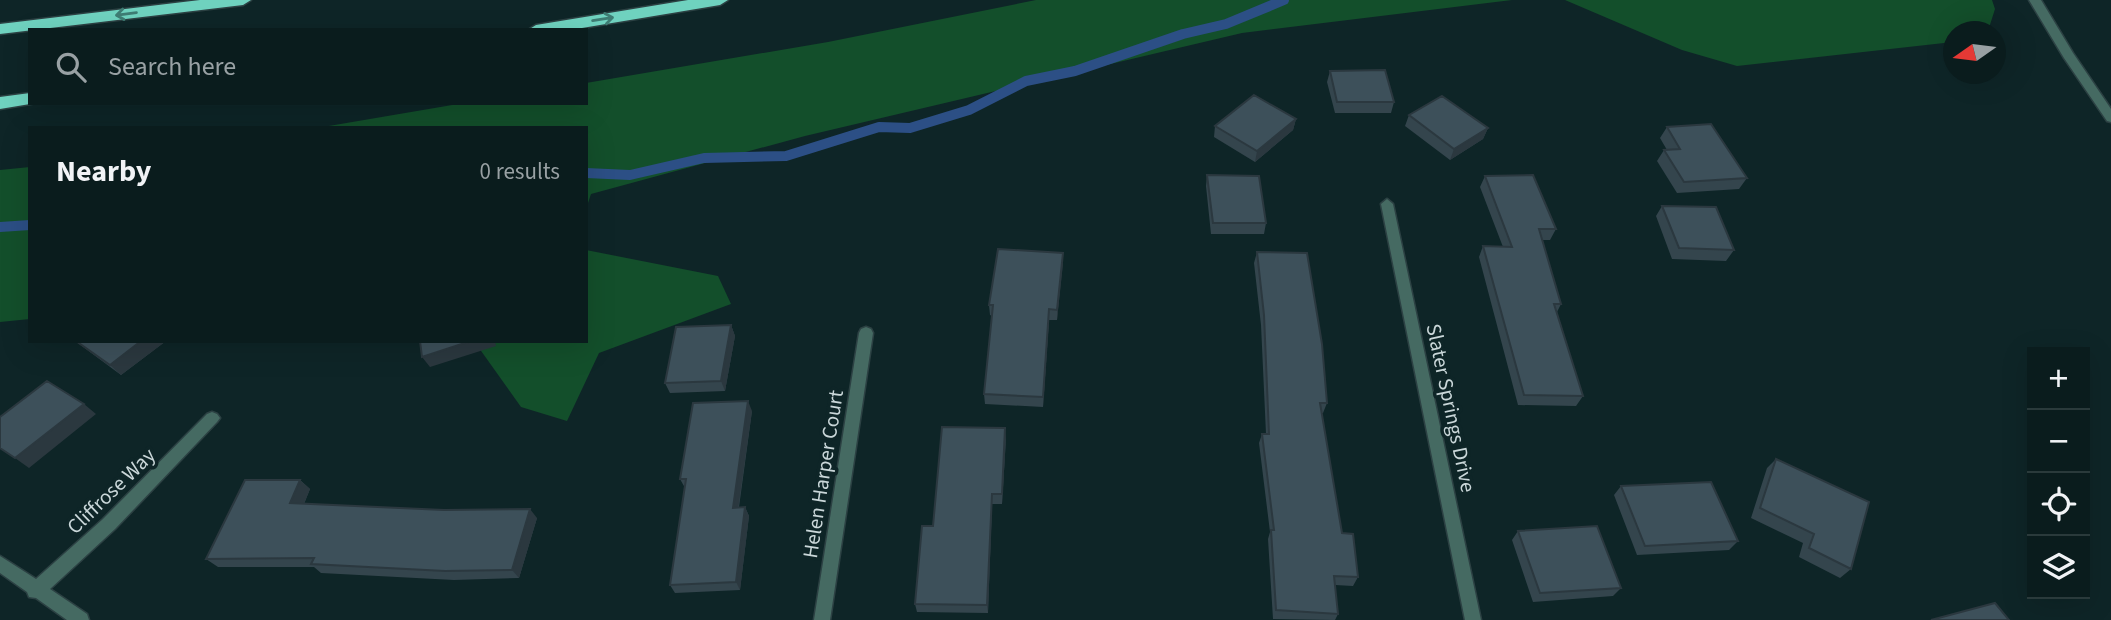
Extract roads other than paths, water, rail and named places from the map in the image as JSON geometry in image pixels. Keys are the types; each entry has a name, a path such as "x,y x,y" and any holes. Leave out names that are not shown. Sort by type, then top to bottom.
{"highway":[{"path":"0,29 243,0"},
{"path":"548,28 720,0"},
{"path":"0,103 28,99"}],"street":[{"path":"2035,0 2111,118"},
{"name":"Slater Springs Drive","path":"1387,204 1473,620"},
{"name":"Helen Harper Court","path":"822,620 866,333"},
{"name":"Cliffrose Way","path":"35,591 109,524 212,418"},
{"path":"0,564 35,591 81,620"}],"waterway":[{"path":"588,173 630,175 704,158 786,156 879,127 910,128 969,110 1026,81 1075,71 1183,34 1226,24 1284,0"},
{"path":"0,227 28,225"}]}
